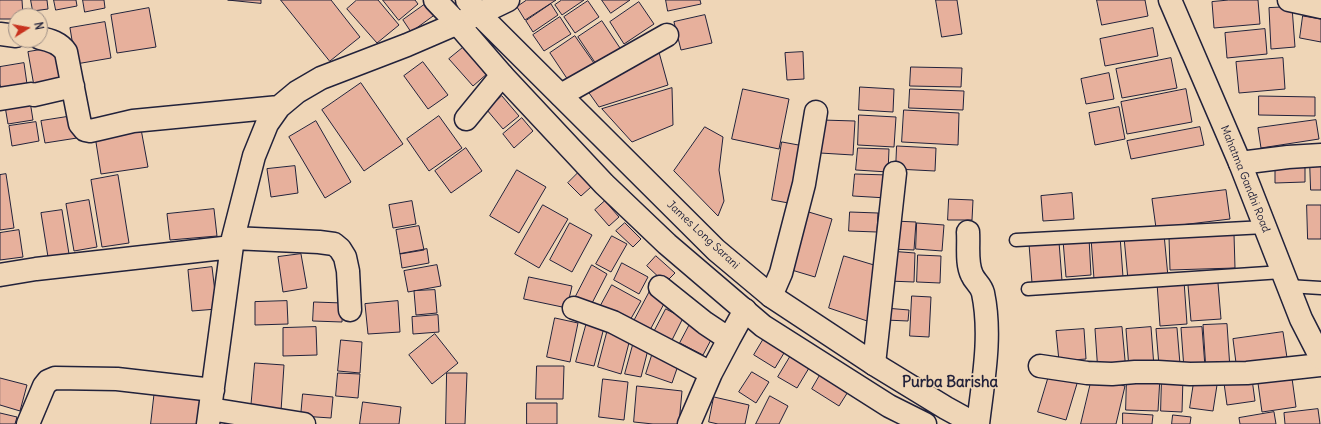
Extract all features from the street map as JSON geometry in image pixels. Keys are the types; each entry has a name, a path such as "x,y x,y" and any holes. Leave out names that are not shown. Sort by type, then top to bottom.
{"street":[{"path":"435,0 502,75 604,184 667,244 763,326 889,406 925,424"},
{"path":"210,408 233,242 254,156 267,124 279,107 297,92 321,78 407,45 457,23 473,7 508,0"},
{"name":"Mahatma Gandhi Road","path":"1170,0 1240,162 1301,319 1321,358"},
{"path":"1288,0 1321,7"},
{"name":"James Long Sarani","path":"473,7 716,250 771,296 874,364 975,424"},
{"path":"560,95 668,35"},
{"path":"48,40 62,47 66,52 80,124 85,130 90,131 133,121 279,107"},
{"path":"466,119 502,75"},
{"path":"0,99 31,94 34,95 73,86"},
{"path":"771,296 781,273 804,184 816,112"},
{"path":"1240,162 1321,155"},
{"path":"874,364 895,173"},
{"path":"968,232 969,265 971,275 981,287 983,293 986,330 986,353 978,424"},
{"path":"0,275 233,242 319,242 334,244 340,249 345,257 348,271 350,310"},
{"path":"660,287 729,339"},
{"path":"574,308 613,322 711,373"},
{"path":"689,424 711,373 745,310"},
{"path":"1040,366 1087,373 1112,374 1158,372 1190,374 1247,373 1321,365"},
{"path":"28,424 44,386 48,381 55,378 117,380 210,408 304,424"}],"lane":[{"path":"1016,240 1265,227"},
{"path":"1028,289 1285,279 1321,288"}],"building":[{"path":"0,0 22,0 22,8 8,8 8,19 0,19"},
{"path":"31,0 47,0 48,8 32,8"},
{"path":"54,0 76,0 77,6 56,10"},
{"path":"83,0 104,0 105,8 85,12"},
{"path":"228,0 261,0 261,3"},
{"path":"281,0 331,0 360,37 330,61"},
{"path":"357,0 378,0 399,25 377,43 347,9"},
{"path":"383,0 415,0 418,4 399,20"},
{"path":"431,0 440,11 411,32 403,20"},
{"path":"527,0 556,0 525,20 517,7"},
{"path":"562,0 584,0 562,15 555,5"},
{"path":"602,0 630,0 611,13"},
{"path":"666,0 700,0 701,4 668,11"},
{"path":"936,0 957,0 962,34 942,37"},
{"path":"1097,0 1145,0 1148,16 1102,25"},
{"path":"1229,0 1258,0 1260,24 1214,28 1212,2"},
{"path":"588,1 599,17 575,33 564,17"},
{"path":"639,2 654,24 624,44 610,22"},
{"path":"551,4 558,15 533,32 526,21"},
{"path":"1292,7 1295,47 1271,49 1269,8"},
{"path":"149,8 156,47 117,53 111,15"},
{"path":"705,15 712,43 681,50 674,22"},
{"path":"1303,16 1321,19 1321,42 1300,38"},
{"path":"560,17 571,34 544,51 533,35"},
{"path":"602,21 620,48 596,64 578,37"},
{"path":"105,22 111,58 76,64 70,28"},
{"path":"1153,28 1158,56 1105,66 1100,39"},
{"path":"1265,29 1267,54 1227,58 1225,33"},
{"path":"575,36 596,66 570,83 550,53"},
{"path":"657,45 668,85 599,107 587,90"},
{"path":"465,46 488,73 473,86 449,59"},
{"path":"58,47 63,81 34,86 28,52"},
{"path":"803,52 804,79 787,80 785,53"},
{"path":"1171,58 1177,88 1122,98 1116,69"},
{"path":"1283,58 1285,89 1239,93 1236,62"},
{"path":"423,62 448,95 428,109 404,76"},
{"path":"24,63 28,91 2,95 0,84 0,67"},
{"path":"911,67 962,68 961,87 910,86"},
{"path":"1109,73 1114,99 1086,104 1081,79"},
{"path":"361,83 403,144 364,171 322,110"},
{"path":"860,87 894,89 893,112 859,110"},
{"path":"672,88 673,125 632,142 602,109"},
{"path":"743,89 789,99 779,149 732,139"},
{"path":"910,89 964,91 963,110 909,108"},
{"path":"1186,89 1192,122 1127,134 1121,102"},
{"path":"29,95 33,120 8,124 4,100"},
{"path":"502,96 519,116 503,129 487,110"},
{"path":"1259,96 1315,97 1315,116 1259,115"},
{"path":"1119,107 1125,139 1095,145 1089,113"},
{"path":"904,110 959,113 958,145 902,142"},
{"path":"859,115 896,117 894,147 858,145"},
{"path":"73,116 77,138 45,143 41,121"},
{"path":"439,116 462,148 429,171 407,139"},
{"path":"522,118 533,131 514,148 503,134"},
{"path":"822,120 855,121 853,155 820,153"},
{"path":"1316,120 1319,139 1261,148 1258,128"},
{"path":"316,121 351,182 325,198 289,137"},
{"path":"36,122 39,141 12,146 9,126"},
{"path":"705,127 723,137 719,170 724,201 718,216 674,171"},
{"path":"1200,127 1204,145 1131,159 1127,141"},
{"path":"141,129 148,167 101,174 95,136"},
{"path":"782,142 804,146 794,204 772,200"},
{"path":"897,146 936,148 935,171 896,169"},
{"path":"466,148 482,171 451,193 435,171"},
{"path":"858,148 889,149 888,172 856,170"},
{"path":"1310,161 1321,161 1321,190 1311,190"},
{"path":"1305,164 1305,182 1275,183 1275,165"},
{"path":"295,166 298,193 271,197 267,169"},
{"path":"517,170 546,187 519,233 490,216"},
{"path":"578,173 591,187 581,196 568,183"},
{"path":"6,174 14,228 0,230 0,175"},
{"path":"855,174 888,175 887,198 853,196"},
{"path":"118,175 129,243 102,247 91,180"},
{"path":"1226,190 1230,219 1156,228 1152,199"},
{"path":"1072,193 1074,219 1043,221 1041,196"},
{"path":"949,199 973,200 972,220 948,220"},
{"path":"89,200 97,247 74,251 66,204"},
{"path":"412,201 416,224 393,228 389,205"},
{"path":"605,201 619,217 609,226 595,210"},
{"path":"543,205 568,219 539,268 515,254"},
{"path":"1307,205 1321,205 1321,239 1308,239"},
{"path":"214,209 217,236 170,240 167,214"},
{"path":"62,210 69,254 48,257 41,213"},
{"path":"802,210 832,219 815,277 785,268"},
{"path":"850,212 878,213 877,232 849,231"},
{"path":"894,221 916,222 914,250 892,249"},
{"path":"570,223 592,235 572,272 550,260"},
{"path":"625,223 641,239 633,247 616,231"},
{"path":"917,223 944,225 942,251 916,249"},
{"path":"419,226 424,250 400,254 396,230"},
{"path":"19,230 23,257 0,260 0,233"},
{"path":"1164,234 1168,277 1128,280 1124,237"},
{"path":"1234,234 1235,268 1170,270 1169,237"},
{"path":"612,236 627,244 611,272 596,264"},
{"path":"1120,236 1123,277 1094,279 1091,238"},
{"path":"1089,238 1091,275 1066,277 1063,240"},
{"path":"1059,242 1062,281 1032,283 1029,244"},
{"path":"427,249 429,263 402,268 400,254"},
{"path":"889,251 915,253 914,282 888,281"},
{"path":"301,254 307,288 283,292 278,257"},
{"path":"918,255 941,256 940,283 917,282"},
{"path":"656,256 675,273 665,283 647,266"},
{"path":"844,256 874,265 873,323 829,308"},
{"path":"622,263 648,277 639,294 614,280"},
{"path":"437,265 441,286 408,292 404,271"},
{"path":"592,265 607,274 589,309 574,300"},
{"path":"212,267 217,309 192,311 188,270"},
{"path":"529,277 572,286 567,308 524,299"},
{"path":"1184,281 1187,324 1160,326 1157,283"},
{"path":"1218,283 1221,319 1191,321 1188,285"},
{"path":"612,285 641,301 629,322 600,307"},
{"path":"435,290 437,313 416,315 414,291"},
{"path":"650,291 666,300 650,330 634,321"},
{"path":"912,296 931,297 929,337 910,336"},
{"path":"287,301 288,324 255,325 255,302"},
{"path":"398,301 400,332 368,334 365,304"},
{"path":"314,302 343,303 342,322 313,321"},
{"path":"885,308 909,310 908,321 885,320"},
{"path":"666,309 683,318 671,342 654,332"},
{"path":"590,311 607,316 594,366 576,362"},
{"path":"438,315 439,332 413,334 412,317"},
{"path":"555,318 578,323 570,362 547,357"},
{"path":"690,324 713,336 703,355 680,343"},
{"path":"1227,324 1230,369 1206,371 1203,325"},
{"path":"609,325 632,331 621,374 598,367"},
{"path":"316,327 317,355 283,356 283,328"},
{"path":"1122,327 1126,371 1098,373 1095,329"},
{"path":"1151,327 1154,367 1129,369 1126,329"},
{"path":"1202,327 1205,367 1184,369 1181,328"},
{"path":"1177,328 1180,364 1159,366 1156,329"},
{"path":"1084,329 1086,359 1059,361 1056,331"},
{"path":"1283,332 1288,364 1237,371 1233,339"},
{"path":"435,334 458,363 432,384 409,355"},
{"path":"636,334 651,338 641,377 625,374"},
{"path":"766,335 787,348 775,368 754,355"},
{"path":"341,340 362,342 360,373 338,371"},
{"path":"655,346 682,354 672,383 646,374"},
{"path":"793,352 812,363 797,388 778,377"},
{"path":"255,363 284,365 281,411 251,409"},
{"path":"537,366 564,366 563,399 536,399"},
{"path":"1051,369 1079,377 1066,420 1038,412"},
{"path":"823,370 851,387 839,406 812,389"},
{"path":"1291,371 1296,407 1262,412 1257,376"},
{"path":"752,372 769,382 756,403 739,392"},
{"path":"338,373 360,374 358,398 336,396"},
{"path":"447,373 467,373 465,424 446,424"},
{"path":"1127,375 1160,377 1158,411 1126,410"},
{"path":"1162,376 1183,377 1182,412 1161,411"},
{"path":"0,378 27,385 20,411 0,405"},
{"path":"1092,378 1125,386 1116,424 1081,424"},
{"path":"603,379 628,382 624,420 599,417"},
{"path":"1252,379 1255,401 1227,405 1224,383"},
{"path":"1194,382 1217,385 1213,411 1190,408"},
{"path":"637,386 682,391 679,424 634,422"},
{"path":"155,389 204,394 201,424 151,424"},
{"path":"303,394 333,397 331,418 301,416"},
{"path":"770,396 788,406 779,424 756,424"},
{"path":"714,397 749,405 745,424 718,424 709,422"},
{"path":"363,402 401,407 399,424 360,424"},
{"path":"527,403 557,403 557,424 527,424"},
{"path":"1318,409 1320,424 1285,424 1284,413"},
{"path":"1274,412 1276,424 1240,424 1239,418"},
{"path":"0,413 17,417 15,424 0,424"},
{"path":"1123,413 1153,415 1152,424 1123,424"},
{"path":"1173,415 1191,417 1190,424 1172,424"}],"district":[{"name":"Purba Barisha","path":"950,383"}]}
